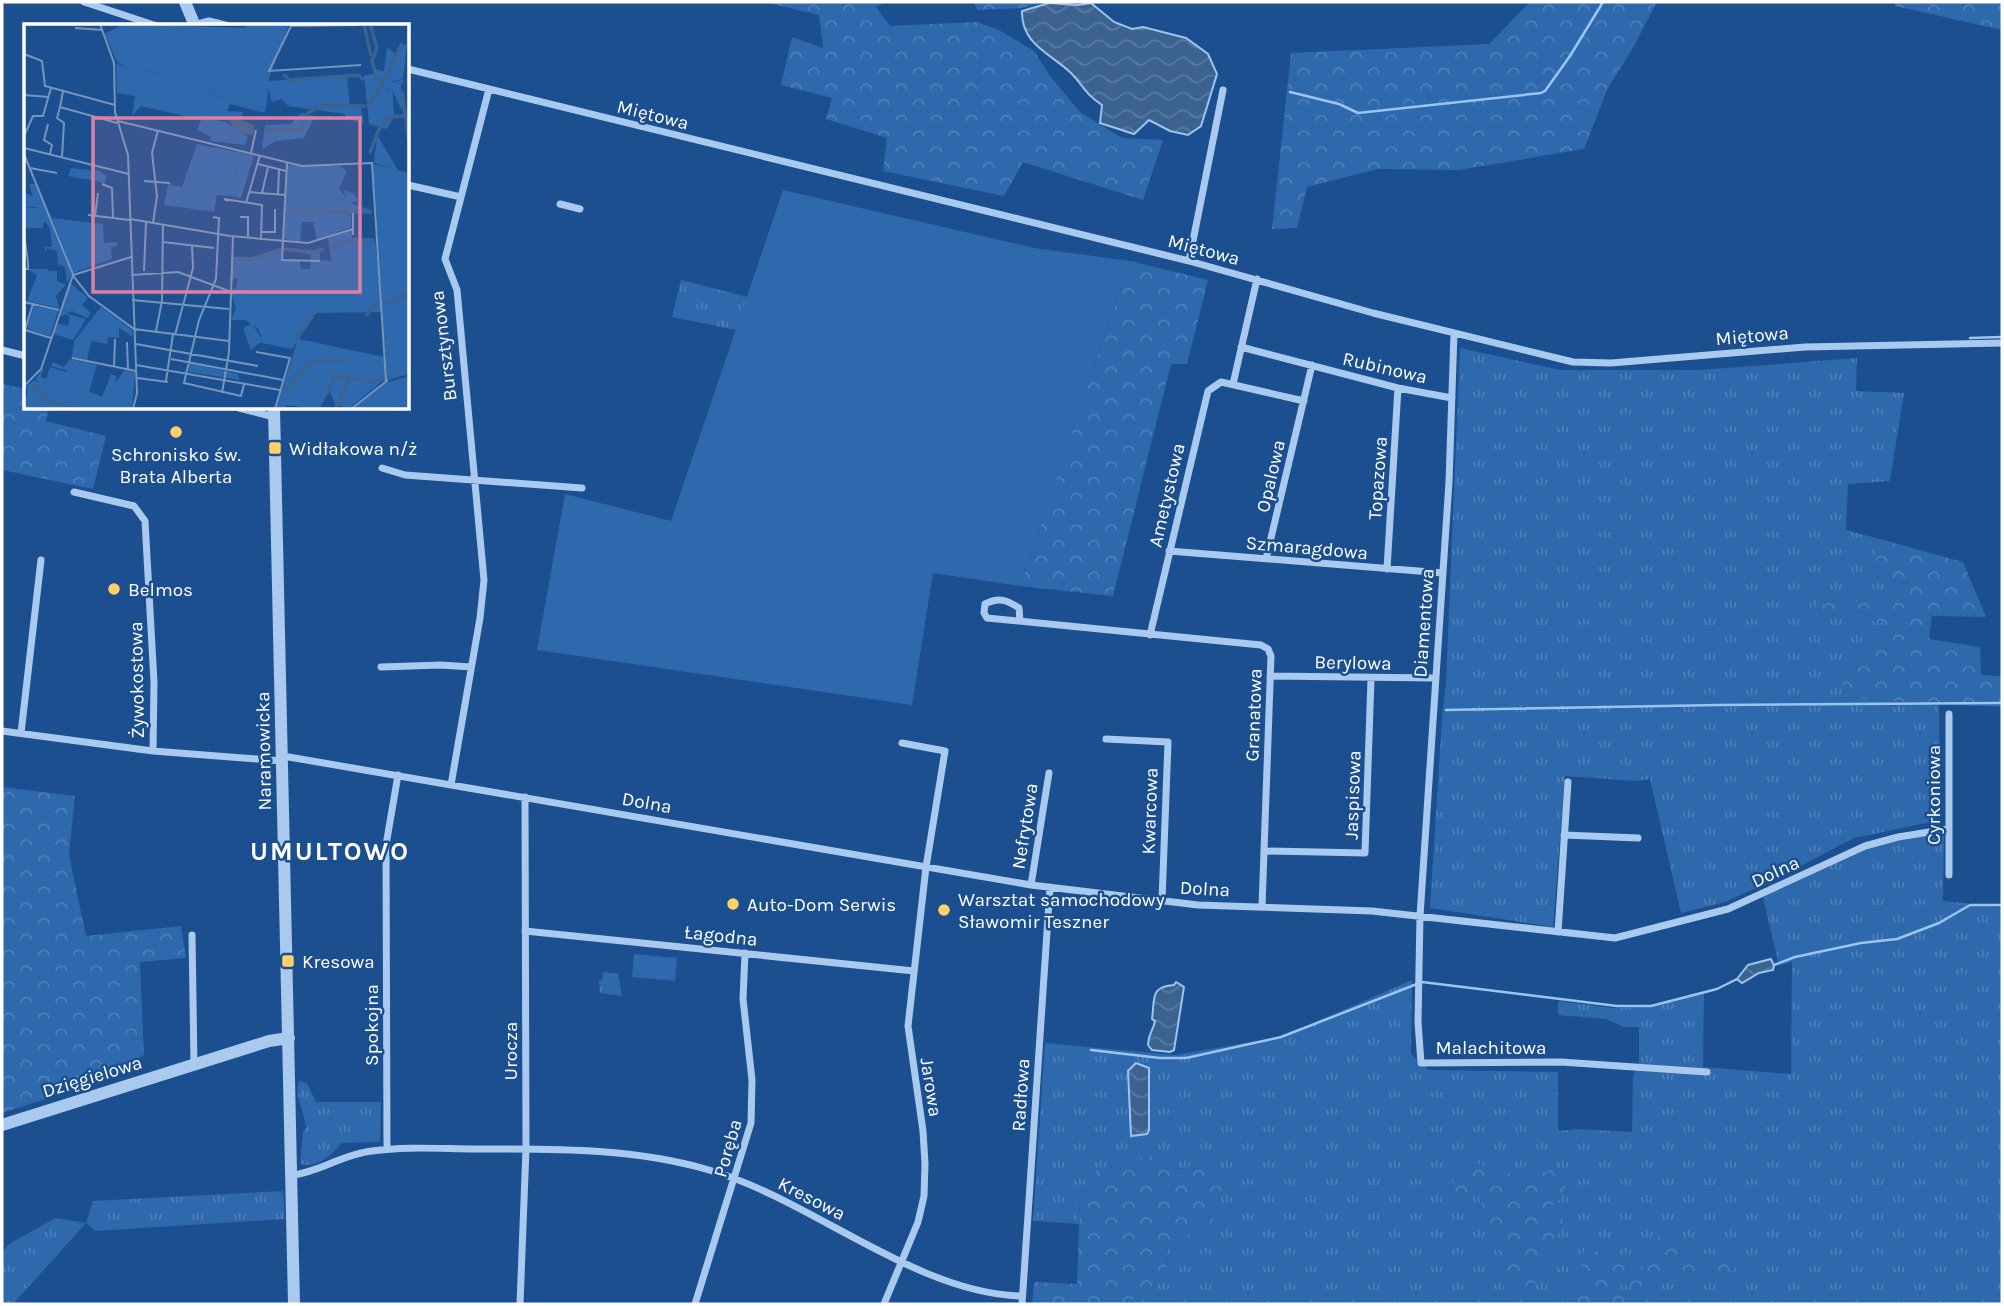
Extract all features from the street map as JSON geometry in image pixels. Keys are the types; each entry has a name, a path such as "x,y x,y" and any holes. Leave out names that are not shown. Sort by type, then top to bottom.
{"street":[{"path":"84,2 151,24"},
{"path":"185,2 194,24"},
{"path":"198,24 209,21 221,24"},
{"name":"Miętowa","path":"410,69 1189,261 1373,313 1561,360 1583,363 1805,347 2002,343"},
{"name":"Bursztynowa","path":"451,785 484,590 457,290 445,259 489,89"},
{"path":"1189,261 1223,90"},
{"path":"410,185 461,197"},
{"path":"560,204 580,209"},
{"path":"1257,279 1233,384 1304,401 1312,365"},
{"name":"Diamentowa","path":"1420,916 1449,482 1454,333"},
{"name":"Rubinowa","path":"1241,347 1398,388 1452,398"},
{"path":"2,349 24,355"},
{"name":"Ametystowa","path":"1150,635 1206,396 1208,391 1221,382 1233,384"},
{"name":"Topazowa","path":"1387,569 1398,388"},
{"name":"Opalowa","path":"1266,559 1304,401"},
{"path":"256,410 274,412"},
{"name":"Naramowicka","path":"274,412 294,1304"},
{"path":"382,468 405,474 582,488"},
{"name":"Żywokostowa","path":"74,492 134,506 145,521 154,682 153,751"},
{"name":"Szmaragdowa","path":"1169,551 1443,573"},
{"path":"21,733 41,560"},
{"name":"Granatowa","path":"1020,621 1019,608 1007,600 994,599 985,604 984,612 987,618 1261,645 1268,649 1271,656 1262,907"},
{"path":"381,667 471,667"},
{"name":"Berylowa","path":"1270,676 1435,678"},
{"name":"Jaspisowa","path":"1264,851 1365,853 1371,679"},
{"name":"Cyrkoniowa","path":"1949,715 1949,876"},
{"name":"Dolna","path":"2,731 153,751 283,759 398,775 1031,885 1198,905 1371,911 1615,938 1728,909 1865,846 1898,837 1948,829"},
{"name":"Kwarcowa","path":"1106,739 1168,742 1162,901"},
{"name":"Jarowa","path":"884,1304 922,1209 925,1181 921,1116 908,1035 926,867 945,751 902,743"},
{"name":"Nefrytowa","path":"1031,885 1049,773"},
{"name":"Spokojna","path":"387,1149 386,845 398,775"},
{"path":"1558,932 1568,782"},
{"name":"Urocza","path":"520,1304 526,1149 525,797"},
{"path":"1564,835 1638,838"},
{"name":"Radłowa","path":"1022,1300 1050,887"},
{"name":"Malachitowa","path":"1420,916 1418,1022 1421,1063 1572,1063 1707,1072"},
{"name":"Łagodna","path":"525,931 914,971"},
{"path":"192,935 194,1064"},
{"name":"Poręba","path":"695,1304 749,1137 753,1106 743,999 746,953"},
{"name":"Dzięgielowa","path":"2,1125 272,1040 289,1038"},
{"name":"Kresowa","path":"292,1175 303,1174 351,1154 387,1149 584,1149 641,1154 687,1163 735,1178 902,1261 949,1281 1022,1300"}],"green space":[{"path":"764,2 885,2 876,7 890,26 977,22 999,30 1034,51 1050,76 1080,112 1122,138 1163,140 1143,200 1023,162 1004,196 883,171 887,138 826,119 832,98 781,85 792,37 823,48 819,15"},
{"path":"974,2 1045,2 1022,8 977,10"},
{"path":"1530,2 1657,2 1608,88 1584,149 1459,170 1378,169 1307,187 1297,228 1272,229 1291,53 1489,44"},
{"path":"1895,2 2002,2 2002,30 1895,6"},
{"path":"783,190 1034,248 1130,261 1020,586 933,573 912,705 537,650 565,494 671,521"},
{"path":"1130,261 1208,280 1187,364 1171,364 1113,596 1020,586"},
{"path":"681,280 748,297 736,330 672,317"},
{"path":"1460,348 1560,370 1700,370 1857,358 1856,391 1904,393 1890,481 1848,484 1846,530 1876,538 1876,576 1910,584 1910,601 1819,602 1818,612 1884,622 1881,637 1841,697 1939,705 1940,816 1931,822 1854,838 1725,902 1681,913 1650,779 1636,781 1565,776 1553,927 1430,908 1446,682"},
{"path":"2,384 24,389 24,410 49,410 46,421 106,436 93,489 2,470"},
{"path":"1876,538 1963,562 1986,617 1932,616 1929,639 1980,647 1981,675 2002,676 2002,707 1841,697 1846,659 1873,648 1884,622 1818,613 1818,602 1910,600 1910,584 1876,576"},
{"path":"2,787 75,796 69,855 86,936 181,926 186,958 140,962 144,1055 131,1062 118,1076 2,1113"},
{"path":"1944,835 1943,901 2002,907 2002,1304 1625,1304 1619,1282 1658,1279 1684,1283 1731,1258 1679,1251 1658,1235 1643,1269 1573,1303 1132,1304 1135,1294 1165,1280 1168,1244 1212,1224 1227,1170 1159,1168 1160,1154 1080,1198 1079,1224 1033,1221 1045,1043 1175,1055 1281,1037 1412,980 1411,1054 1429,1070 1558,1072 1558,1131 1577,1129 1632,1132 1633,1076 1639,1062 1639,1027 1624,1027 1606,1019 1558,1015 1558,1001 1614,1008 1652,1007 1704,993 1703,1067 1791,1074 1792,962 1779,966 1763,897 1855,851 1905,838","holes":["1468,1161 1565,1193 1552,1206 1565,1224 1553,1239 1553,1254 1548,1260 1537,1257 1499,1272 1499,1252"]},
{"path":"634,954 677,958 675,981 632,977"},
{"path":"603,972 618,974 622,996 600,993 599,980 602,980"},
{"path":"299,1081 307,1083 316,1102 381,1102 380,1142 341,1143 318,1163 300,1164 303,1132 306,1128 298,1093"},
{"path":"1161,1154 1159,1168 1227,1170 1212,1224 1168,1244 1165,1280 1135,1294 1132,1304 1032,1304 1034,1282 1077,1284 1080,1198 1097,1169"},
{"path":"1468,1161 1528,1180 1552,1169 1566,1183 1565,1193 1552,1206 1566,1224 1553,1239 1553,1254 1548,1260 1537,1257 1542,1280 1507,1294 1499,1272 1499,1252 1479,1195 1463,1196 1454,1192 1452,1166"},
{"path":"283,1191 285,1219 95,1231 86,1223 93,1201"},
{"path":"55,1218 86,1223 13,1304 2,1304 2,1253 9,1244"},
{"path":"1673,1234 1679,1251 1732,1258 1735,1271 1701,1274 1684,1283 1658,1279 1646,1290 1620,1283 1625,1304 1531,1304 1573,1303 1585,1247 1643,1269 1658,1235"}],"water":[{"path":"1049,3 1091,3 1114,22 1132,29 1143,27 1186,38 1208,54 1217,74 1201,126 1188,135 1170,131 1149,120 1134,134 1100,123 1102,105 1071,73 1038,47 1026,32 1022,11"},
{"path":"1771,959 1773,970 1759,973 1742,983 1737,979 1748,965"},
{"path":"1176,982 1184,987 1174,1050 1152,1050 1148,1041 1155,1021 1152,1019 1155,994 1161,988"},
{"path":"1136,1063 1149,1068 1149,1130 1147,1134 1131,1136 1128,1071"}],"waterway":[{"path":"1290,92 1339,104 1358,113 1541,93 1570,56 1603,2"},
{"path":"1970,338 2002,337"},
{"path":"1446,710 2002,703"},
{"path":"1774,965 1795,957 1861,943 1897,939 1939,923 1970,905 2002,905"},
{"path":"1091,1050 1160,1058 1186,1058 1281,1037 1422,982 1617,1006 1651,1006 1717,989 1737,979"}],"place":[{"name":"Schronisko św. Brata Alberta","path":"176,432"},
{"name":"Widłakowa n/ż","path":"275,448"},
{"name":"Belmos","path":"114,589"},
{"name":"Auto-Dom Serwis","path":"733,904"},
{"name":"Warsztat samochodowy Sławomir Teszner","path":"944,910"},
{"name":"Kresowa","path":"288,961"}],"district":[{"name":"UMULTOWO","path":"330,851"}]}
